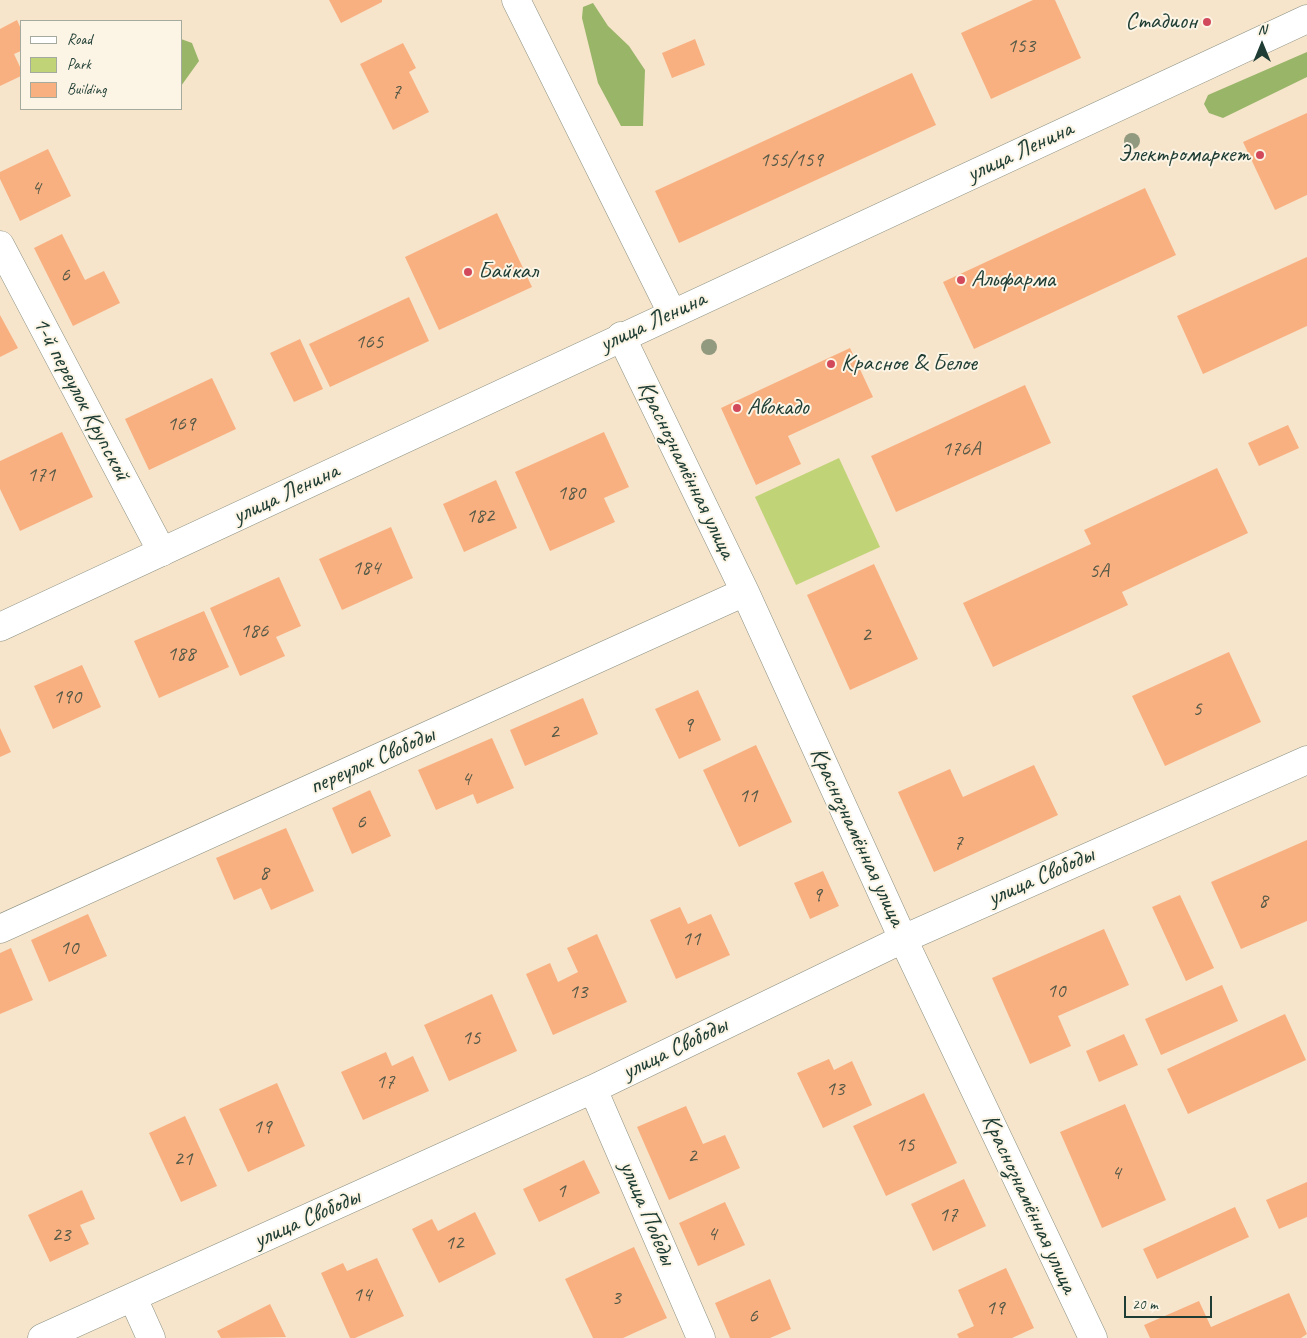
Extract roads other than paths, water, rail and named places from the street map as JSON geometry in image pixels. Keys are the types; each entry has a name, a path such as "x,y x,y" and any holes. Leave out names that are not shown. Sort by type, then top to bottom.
{"street":[{"path":"516,0 672,313"},
{"name":"улица Ленина","path":"0,627 621,336 1307,19"},
{"name":"1-й переулок Крупской","path":"0,245 162,552"},
{"name":"Краснознамённая улица","path":"621,336 744,592 903,939 1093,1338"},
{"name":"переулок Свободы","path":"0,929 744,592"},
{"name":"улица Свободы","path":"42,1338 593,1089 903,939 1307,760"},
{"name":"улица Победы","path":"593,1089 701,1338"},
{"path":"133,1298 152,1338"}],"place":[{"name":"Стадион","path":"1207,22"},
{"name":"Электромаркет","path":"1260,155"},
{"name":"Байкал","path":"468,272"},
{"name":"Альфарма","path":"961,280"},
{"name":"Красное & Белое","path":"831,364"},
{"name":"Авокадо","path":"737,408"}]}
